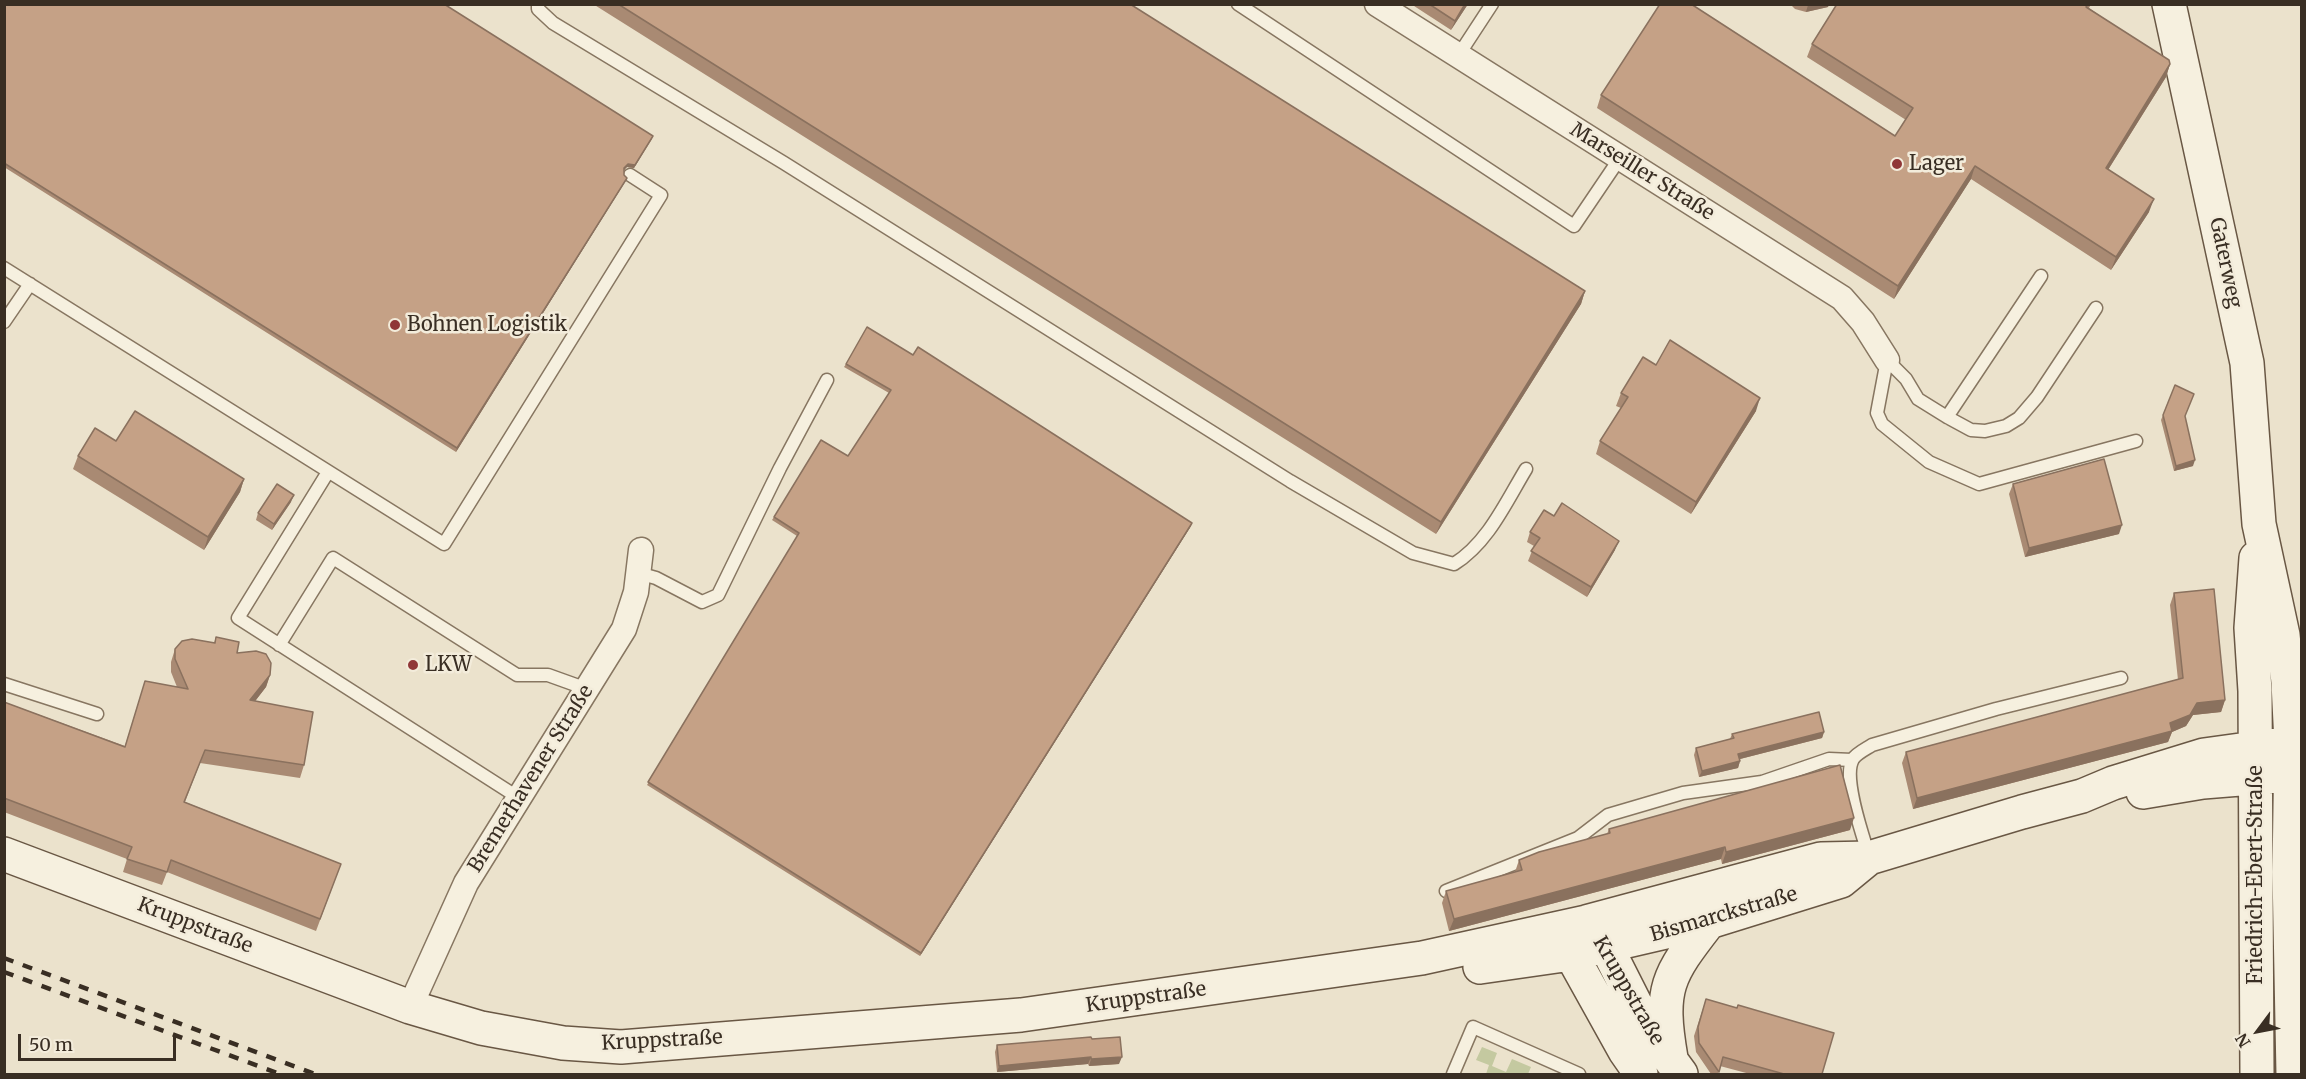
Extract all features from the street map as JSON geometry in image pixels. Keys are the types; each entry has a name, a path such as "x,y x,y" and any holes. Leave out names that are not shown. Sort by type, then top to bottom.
{"street":[{"name":"Marseiller Straße","path":"1377,4 1842,298 1863,322 1887,360"},
{"name":"Gaterweg","path":"2169,4 2247,363 2259,524 2283,635 2296,742"},
{"name":"Gaterweg","path":"2255,762 2255,691 2251,628 2259,524"},
{"name":"Bremerhavener Straße","path":"410,1007 466,883 624,629 636,592 640,562"},
{"name":"Bismarckstraße","path":"1586,937 1821,858 1869,858 2082,796 2115,797 2187,784 2255,762 2296,742"},
{"name":"Friedrich-Ebert-Straße","path":"2293,1074 2297,966 2289,872 2296,742"},
{"name":"Bismarckstraße","path":"2255,762 2296,774"},
{"name":"Friedrich-Ebert-Straße","path":"2255,762 2257,1074"},
{"name":"Kruppstraße","path":"4,854 410,1007 481,1028 563,1042 621,1047 1022,1015 1312,974 1356,983 1586,937"},
{"name":"Bismarckstraße","path":"1586,937 1709,922 1841,881 1869,858"},
{"name":"Kruppstraße","path":"1677,1070 1665,1011 1669,984 1679,961 1709,922"},
{"name":"Kruppstraße","path":"1586,937 1677,1070"},
{"name":"Kruppstraße","path":"1586,937 1624,1052 1641,1074"}],"lane":[{"path":"538,4 538,9 553,23 784,163 1290,481 1413,553 1454,564 1466,557 1479,543 1526,469"},
{"path":"1238,4 1574,226 1620,158"},
{"path":"1458,56 1492,4"},
{"path":"4,268 444,544 661,195 630,175"},
{"path":"1947,417 2041,276"},
{"path":"4,322 30,284"},
{"path":"1887,360 1906,379 1918,399 1947,417 1971,430 1985,431 2006,426 2019,418 2037,398 2096,308"},
{"path":"1887,360 1877,413 1882,423 1929,462 1979,484 2136,441"},
{"path":"640,562 656,578 702,602 718,594 758,510 827,380"},
{"path":"328,472 238,618 519,798"},
{"path":"279,645 333,558 517,675 548,675 587,689"},
{"path":"1446,891 1578,838 1608,814 1683,793 1762,782 1829,759 1852,760 1872,745 1996,709 2121,678"},
{"path":"4,684 97,714"},
{"path":"1852,760 1851,789 1869,858"},
{"path":"1453,1074 1473,1028 1579,1074"}],"green space":[{"path":"1482,1047 1497,1053 1492,1066 1506,1072 1512,1059 1531,1067 1528,1074 1486,1074 1489,1065 1476,1060"}],"building":[{"name":"Bohnen Logistik","path":"4,4 444,4 653,136 635,165 628,164 624,168 624,175 627,178 457,448 4,163"},
{"path":"618,4 1130,4 1585,291 1441,522"},
{"path":"1429,4 1465,4 1455,21"},
{"name":"Lager","path":"1660,4 1691,4 1895,136 1913,108 1812,44 1837,4 2088,4 2086,7 2169,60 2170,64 2106,168 2154,199 2116,257 1975,166 1898,286 1601,95"},
{"path":"867,327 913,355 918,347 1192,523 921,953 648,782 799,533 774,517 821,440 848,456 891,390 846,364"},
{"path":"1670,340 1760,398 1696,502 1600,441 1628,397 1621,393 1643,357 1656,365"},
{"path":"2175,385 2194,394 2185,416 2195,460 2176,466 2163,415"},
{"path":"135,411 244,479 208,537 78,456 95,428 116,441"},
{"path":"2104,459 2122,525 2029,548 2013,484"},
{"path":"277,484 294,495 274,524 258,513"},
{"path":"1562,503 1619,541 1591,587 1531,551 1540,538 1530,532 1544,510 1554,516"},
{"path":"2214,589 2225,700 2197,703 2190,715 2170,723 2172,731 1917,798 1906,752 2183,678 2174,593"},
{"path":"216,637 239,642 237,653 256,651 266,654 271,663 270,675 250,700 313,712 304,765 205,750 184,802 341,864 320,919 171,860 167,872 127,859 132,847 4,798 4,702 125,747 145,681 188,689 175,659 175,649 182,641 192,639 215,643"},
{"path":"1819,712 1824,732 1738,754 1740,761 1702,771 1696,748 1734,738 1732,734"},
{"path":"1840,765 1854,818 1726,852 1725,847 1454,919 1446,891 1522,870 1519,860 1539,852 1610,833 1609,829"},
{"path":"1706,999 1737,1008 1738,1005 1834,1033 1822,1074 1784,1074 1723,1057 1719,1072 1699,1043 1698,1027"},
{"path":"1091,1037 1092,1039 1120,1037 1122,1057 1091,1059 1091,1057 999,1066 997,1045"}],"railway":[{"path":"4,958 315,1074"},
{"path":"4,972 280,1074"}],"place":[{"name":"Lager","path":"1897,164"},
{"name":"Bohnen Logistik","path":"395,325"},
{"name":"LKW","path":"413,665"}]}
